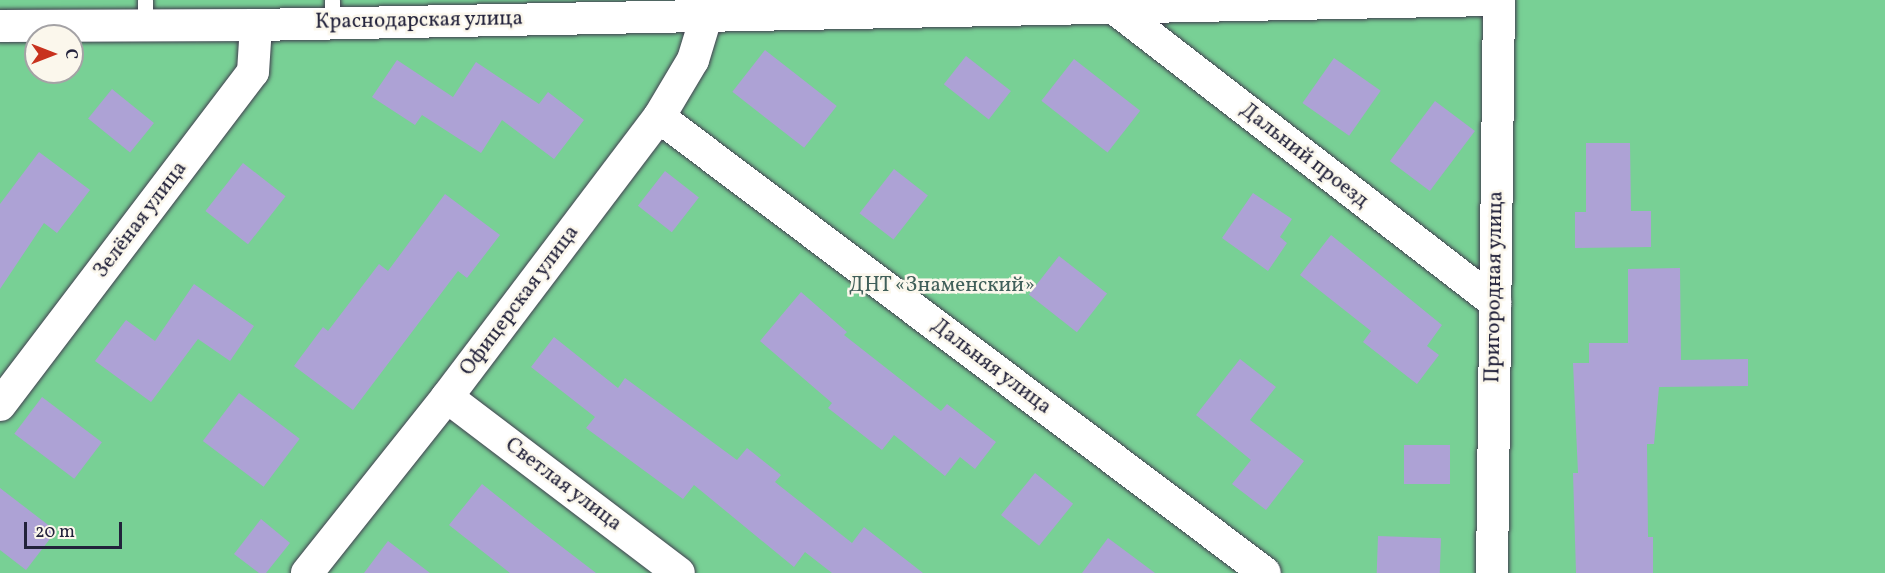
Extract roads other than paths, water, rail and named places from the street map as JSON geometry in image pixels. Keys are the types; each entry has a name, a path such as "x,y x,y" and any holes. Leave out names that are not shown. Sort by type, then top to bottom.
{"street":[{"name":"Краснодарская улица","path":"0,26 145,13 256,25 332,11 707,7 1114,8 1486,0"},
{"name":"Пригородная улица","path":"1492,573 1498,0"},
{"name":"Офицерская улица","path":"307,573 447,397 659,117 693,60 707,7"},
{"name":"Дальний проезд","path":"1114,8 1495,303"},
{"name":"Зелёная улица","path":"0,405 253,72 256,25"},
{"name":"Дальняя улица","path":"659,117 1265,573"},
{"name":"Светлая улица","path":"447,397 679,573"}],"park label":[{"name":"ДНТ «Знаменский»","path":"942,286"}]}
